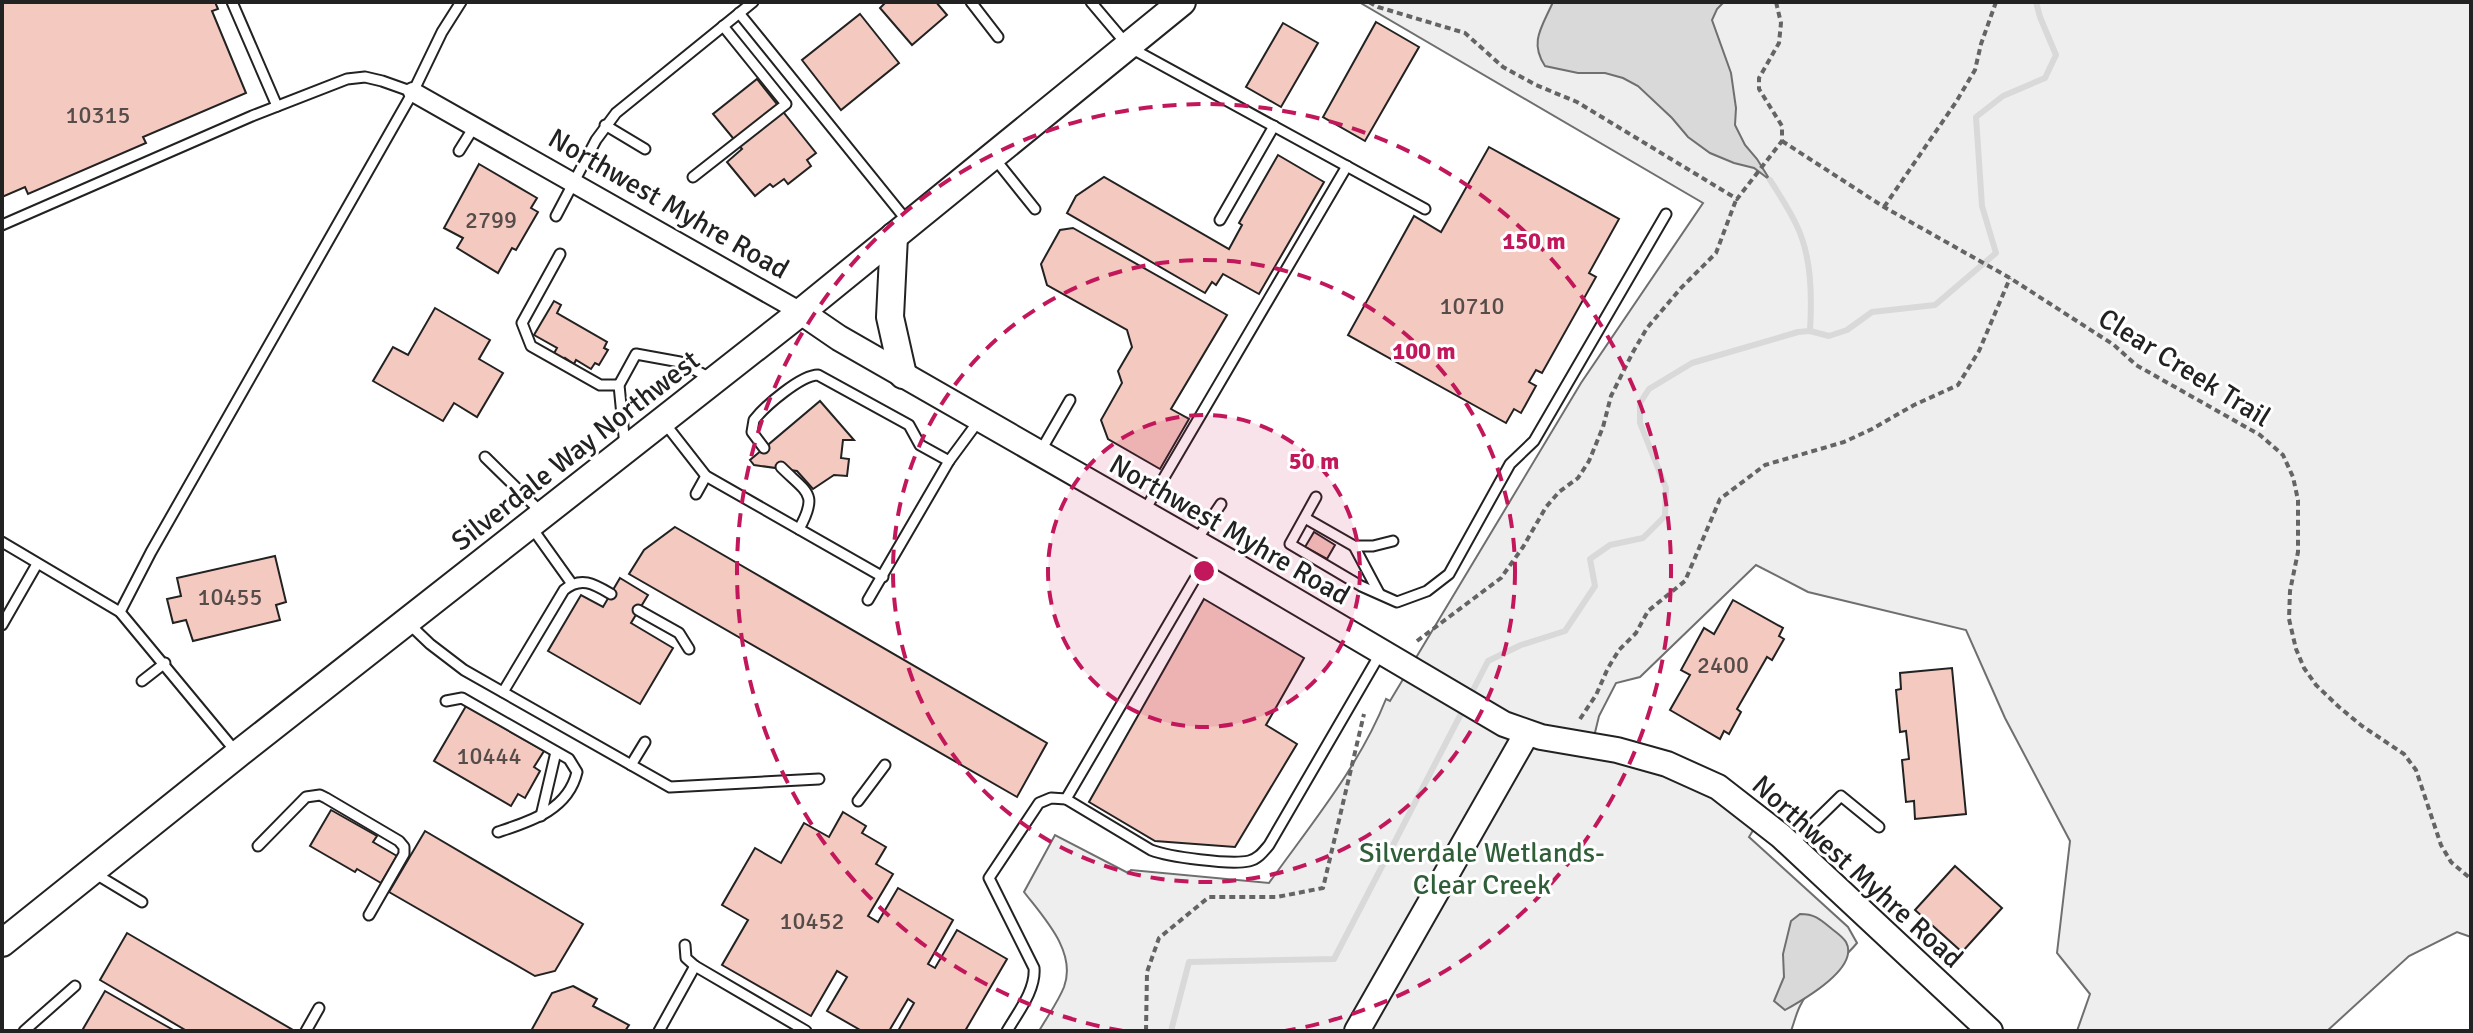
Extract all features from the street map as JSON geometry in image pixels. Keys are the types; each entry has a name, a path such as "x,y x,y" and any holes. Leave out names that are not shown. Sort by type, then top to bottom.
{"main road":[{"name":"Silverdale Way Northwest","path":"2,943 801,312 1176,6"},
{"path":"902,229 890,317 903,375"}],"street":[{"name":"Northwest Myhre Road","path":"413,92 801,312 839,338 1481,711 1527,733 1617,750 1683,770 1718,787 1791,845 1990,1031"},
{"path":"1357,1031 1527,733"}],"lane":[{"path":"232,2 277,106"},
{"path":"120,612 461,2"},
{"path":"556,216 605,125 627,102 753,2"},
{"path":"971,2 998,37"},
{"path":"1091,2 1129,47 1425,209"},
{"path":"739,13 902,229"},
{"path":"693,177 786,104 723,26"},
{"path":"2,225 277,106 347,79 365,77 413,92"},
{"path":"605,125 645,149"},
{"path":"1220,220 1274,126"},
{"path":"459,151 474,127"},
{"path":"992,156 1035,209"},
{"path":"1143,513 1347,166"},
{"path":"1316,497 1290,544 1361,586 1397,602 1427,591 1449,574 1510,464 1534,441 1666,214"},
{"path":"560,254 522,323 531,346 600,385 619,385"},
{"path":"626,450 619,385 636,354 680,362 715,380"},
{"path":"764,448 752,432 754,420 797,383 818,375 909,425 920,445 949,461"},
{"path":"1039,454 1070,400"},
{"path":"868,600 949,461 980,419"},
{"path":"663,421 706,476 883,577"},
{"path":"485,457 537,520 572,584"},
{"path":"781,467 810,500 811,507 799,529"},
{"path":"696,494 706,476"},
{"path":"1066,799 1203,547 1221,504"},
{"path":"1305,518 1354,546 1373,546 1393,541"},
{"path":"2,542 120,612 238,754"},
{"path":"1354,546 1379,593"},
{"path":"2,625 37,564"},
{"path":"503,692 564,590 583,581 611,594"},
{"path":"638,610 679,633 689,649"},
{"path":"407,622 464,670 670,787 819,779"},
{"path":"1007,1031 1030,991 1035,975 989,878 1039,803 1051,798 1066,799 1164,855 1235,862 1258,857 1269,845 1382,651"},
{"path":"142,681 165,663"},
{"path":"446,701 462,698 569,759 577,772 573,788 555,808 498,832"},
{"path":"631,765 645,742"},
{"path":"541,816 556,752"},
{"path":"858,801 885,765"},
{"path":"258,846 306,797 312,795 326,798 399,841 404,847 404,854 369,915"},
{"path":"1791,845 1841,796 1879,827"},
{"path":"91,871 142,902"},
{"path":"685,945 686,958 695,966 806,1031"},
{"path":"659,1031 695,966"},
{"path":"28,1030 75,986"},
{"path":"306,1031 319,1008"}],"path":[{"path":"1369,2 1465,33 1503,67 1577,102 1737,199"},
{"path":"1417,641 1501,578 1546,507 1578,478 1603,427 1611,396 1647,328 1716,253 1737,199 1782,141 1782,126 1759,89 1759,78 1779,43 1781,23 1776,2"},
{"path":"1884,207 1975,70 1996,2"},
{"name":"Clear Creek Trail","path":"1782,141 1884,207 2010,278 2114,345 2136,365 2260,435 2283,455 2293,477 2298,500 2298,552 2290,591 2289,619 2304,668 2316,685 2339,707 2404,754 2416,770 2441,845 2451,862 2471,879"},
{"path":"1580,719 1619,650 1636,633 1648,611 1685,581 1720,499 1765,465 1844,442 1958,385 1979,351 2010,278"}],"green space":[{"name":"Silverdale Wetlands- Clear Creek","path":"1359,2 2471,2 2471,937 2457,932 2409,956 2327,1031 2077,1031 2090,994 2057,953 2070,841 2005,718 1966,630 1808,592 1756,565 1640,677 1616,683 1599,716 1592,745 1617,750 1760,819 1749,837 1848,927 1857,943 1805,997 1791,1031 1039,1031 1064,987 1066,961 1049,924 1024,892 1055,835 1128,873 1131,870 1269,883 1348,772 1386,699 1390,701 1581,383 1703,203"}],"shaded area":[{"path":"1553,2 1724,2 1712,20 1731,73 1735,125 1770,180 1754,168 1710,153 1688,137 1638,86 1623,78 1545,66 1538,49 1539,34"},
{"path":"1800,914 1814,916 1824,922 1845,940 1848,952 1845,962 1828,982 1785,1010 1774,1001 1784,977 1783,954 1791,921"}],"building":[{"path":"2,2 215,2 218,9 212,11 246,93 143,137 146,143 28,194 25,187 2,197"},
{"path":"886,2 936,2 947,15 912,45 880,8"},
{"path":"860,14 899,63 841,110 802,60"},
{"path":"1376,22 1419,47 1365,141 1323,117"},
{"path":"1283,23 1318,43 1281,107 1246,87"},
{"path":"757,79 816,153 807,160 811,166 788,184 784,179 773,187 770,184 755,196 727,162 742,149 713,114"},
{"path":"1489,147 1619,219 1589,273 1596,277 1542,373 1536,370 1529,382 1536,386 1521,413 1514,409 1506,423 1348,335 1414,216 1441,232"},
{"path":"1278,155 1324,182 1259,294 1223,274 1216,285 1212,282 1205,293 1067,213 1076,196 1104,177 1229,249 1242,225 1239,223"},
{"path":"479,164 537,198 531,208 538,212 516,250 512,248 498,273 457,248 463,238 444,228"},
{"path":"1073,228 1227,315 1171,409 1189,419 1160,469 1108,439 1101,420 1122,383 1118,371 1132,347 1127,330 1047,285 1041,264 1060,230"},
{"path":"554,301 561,305 557,313 607,342 604,348 608,350 599,365 595,363 591,369 576,360 574,364 565,358 562,363 552,357 557,348 534,335"},
{"path":"435,308 490,340 479,359 503,373 477,417 454,403 443,421 373,381 393,347 408,355"},
{"path":"820,401 854,440 843,440 841,458 849,459 847,476 834,475 813,489 797,471 754,465 750,460"},
{"path":"675,527 1047,743 1017,797 629,574 644,550"},
{"path":"1314,532 1335,545 1327,559 1305,547"},
{"path":"275,556 286,602 276,605 280,620 193,641 186,620 173,623 167,599 181,596 177,578"},
{"path":"620,578 648,595 631,623 673,648 640,704 548,651 581,595 603,607"},
{"path":"1204,599 1304,658 1266,725 1297,744 1235,847 1155,841 1089,802"},
{"path":"1733,600 1783,628 1779,636 1784,639 1772,660 1767,657 1737,709 1741,712 1729,734 1724,731 1720,739 1670,710 1690,675 1681,670 1704,628 1714,634"},
{"path":"1952,668 1966,814 1915,819 1914,801 1906,802 1902,760 1909,759 1906,731 1900,732 1896,690 1901,689 1900,673"},
{"path":"466,706 544,751 534,767 540,771 525,798 518,794 511,806 434,761"},
{"path":"331,810 377,836 373,842 397,856 381,883 310,846"},
{"path":"843,812 866,826 862,833 886,847 876,864 893,874 868,916 878,922 898,888 953,920 928,964 935,968 957,930 1007,959 965,1031 898,1031 914,1003 908,999 889,1031 862,1031 827,1011 847,977 837,971 811,1016 722,965 748,920 722,905 755,848 781,863 804,823 829,837"},
{"path":"425,831 583,924 555,971 535,976 389,892"},
{"path":"1955,866 2002,908 1962,952 1915,910"},
{"path":"127,933 293,1030 187,1031 100,980"},
{"path":"573,986 597,999 593,1006 629,1025 625,1031 531,1031 552,993"},
{"path":"105,991 175,1031 86,1031 83,1029"}],"waterway":[{"path":"1469,698 1488,661 1521,645 1565,631 1595,586 1590,559 1610,545 1643,538 1665,516 1666,488 1640,423 1640,403 1649,389 1692,363 1798,332 1810,331 1829,336 1847,330 1872,312 1935,305 1996,253 1982,206 1976,117 2003,96 2045,78 2056,55 2036,2"},
{"path":"1770,180 1793,218 1805,249 1811,291 1810,331"},
{"path":"1171,1031 1189,962 1334,959 1464,708"}]}
